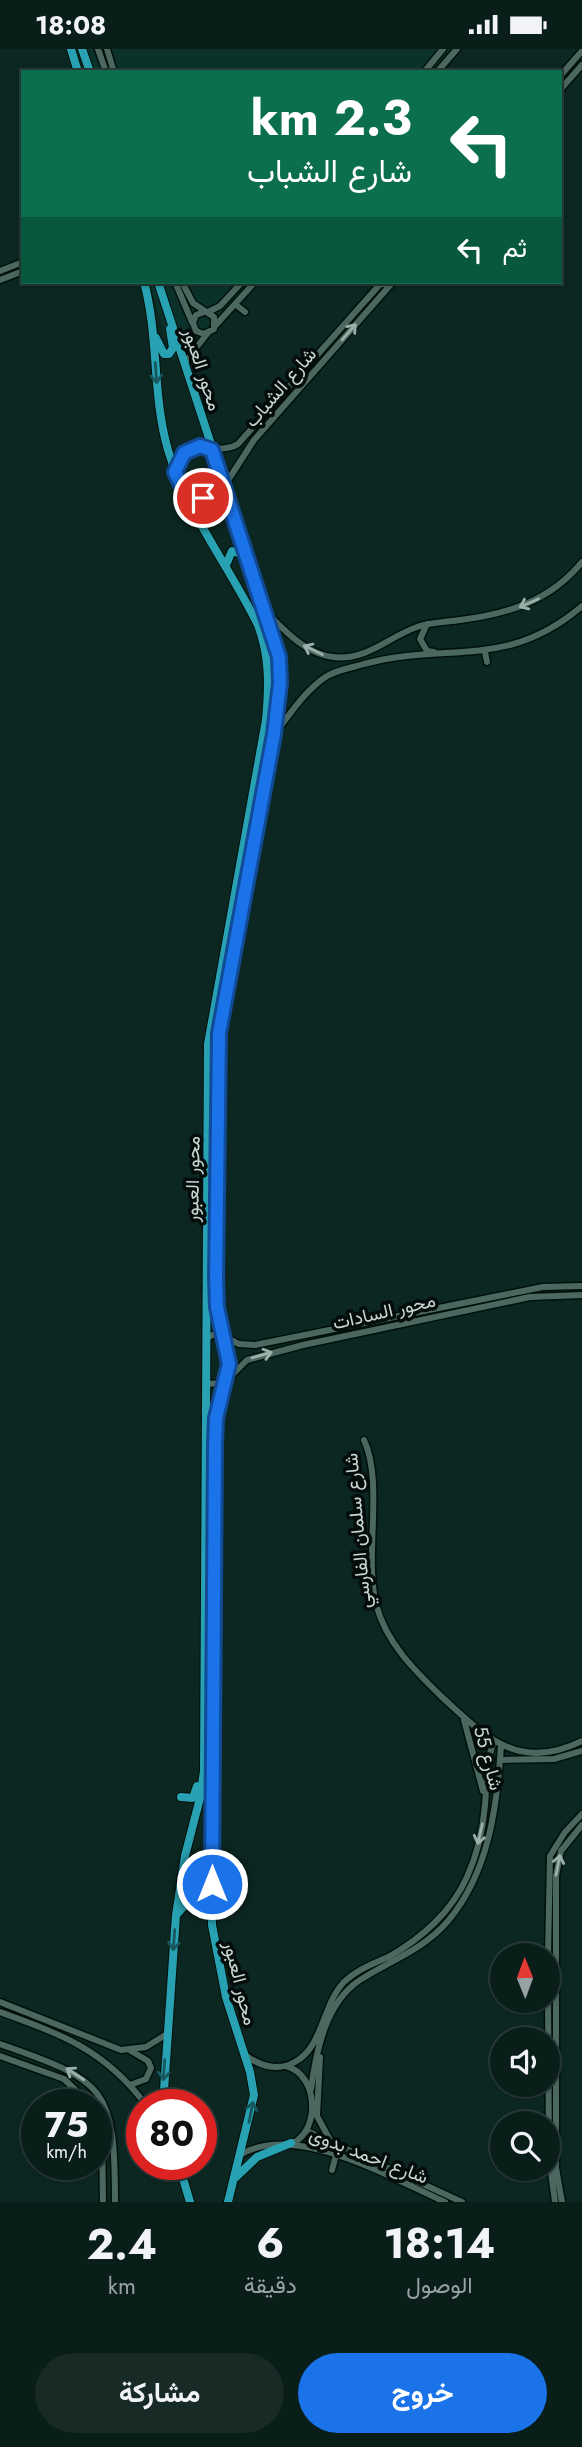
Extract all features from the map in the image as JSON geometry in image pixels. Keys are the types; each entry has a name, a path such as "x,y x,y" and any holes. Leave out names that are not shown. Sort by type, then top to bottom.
{"highway":[{"path":"71,49 77,70"},
{"path":"82,49 89,70"},
{"name":"محور العبور","path":"144,284 153,333 160,413 175,472 258,625 265,646 270,682 266,720 209,1032 204,1757 202,1787 185,1856 176,1915 164,2089"},
{"name":"محور العبور","path":"159,284 276,646 280,670 267,798 218,1056 216,1278 218,1311 226,1336 228,1380 216,1427 218,1576 212,1909 220,1972 254,2095 228,2202"},
{"path":"153,333 163,354 170,353 173,348 167,308"},
{"path":"226,566 232,551 247,556"},
{"path":"181,1797 190,1799 195,1796 204,1757"},
{"path":"176,1915 188,1901 195,1898 208,1902 212,1909"},
{"path":"232,2183 257,2157 291,2143"},
{"path":"183,2180 190,2202"}],"street":[{"path":"98,49 105,70"},
{"path":"107,49 113,70"},
{"path":"426,70 443,49"},
{"path":"439,70 457,49"},
{"path":"562,74 582,51"},
{"path":"562,88 582,65"},
{"path":"0,271 21,264"},
{"path":"0,280 21,272"},
{"path":"176,284 193,326 199,333 207,334"},
{"path":"183,284 190,298 214,317 215,326"},
{"path":"193,326 194,318 220,306 240,284"},
{"path":"185,362 253,284"},
{"name":"شارع الشباب","path":"175,472 188,449 200,446 212,450 226,449 239,444 380,284"},
{"name":"شارع الشباب","path":"225,485 254,440 390,284"},
{"path":"235,304 245,312"},
{"path":"187,498 208,498 225,485"},
{"path":"265,611 301,643 331,657 364,654 415,627 489,617 522,607 554,589 582,562"},
{"path":"274,734 297,704 330,674 386,658 485,652 541,634 582,606"},
{"path":"427,624 422,633 422,646 427,651 445,654"},
{"path":"485,652 486,662"},
{"path":"554,1286 558,1290 555,1294"},
{"name":"محور السادات","path":"205,1339 217,1333 239,1343 255,1345 554,1286 579,1286"},
{"path":"579,1286 573,1290 579,1295"},
{"name":"محور السادات","path":"228,1380 247,1360 265,1354 417,1319 555,1294 579,1295"},
{"path":"205,1384 220,1385 228,1380"},
{"name":"شارع سلمان الفارسي","path":"364,1440 370,1467 374,1589 380,1616 412,1668 464,1720 497,1744 541,1753 566,1748 582,1741"},
{"name":"شارع 55","path":"464,1720 485,1804"},
{"path":"291,2143 307,2131 316,2056 340,2000 349,1988 429,1939 448,1921 464,1896 491,1834 500,1760 497,1744"},
{"path":"286,2066 305,2054 314,2042 328,2004 346,1981 407,1946 449,1907 473,1862 485,1804 488,1761 497,1744"},
{"path":"500,1760 554,1759 582,1751"},
{"path":"548,1943 549,1861 553,1849 582,1814"},
{"path":"562,2202 556,2168 556,1876 561,1851 582,1825"},
{"path":"0,2002 113,2047 130,2050 146,2047 167,2034"},
{"path":"0,2012 78,2043 109,2063 133,2089"},
{"path":"548,2013 549,2157 555,2202"},
{"path":"323,2038 317,2081 317,2116 324,2133 334,2144"},
{"path":"0,2045 72,2071 97,2094 108,2113 113,2137 115,2202"},
{"path":"130,2050 148,2061 151,2068 146,2079 130,2085"},
{"path":"305,2054 309,2061 316,2056"},
{"path":"245,2055 265,2066 286,2066 303,2074 311,2089"},
{"path":"0,2056 64,2079 74,2089"},
{"name":"شارع احمد بدوى","path":"307,2131 462,2202"},
{"name":"شارع احمد بدوى","path":"240,2155 264,2144 291,2143 337,2155 446,2202"},
{"path":"332,2170 337,2155"},
{"path":"103,2180 103,2202"}],"shaded area":[{"path":"75,49 451,49 433,70 81,70"},
{"path":"150,284 247,284 217,320 172,361"}],"route":[{"path":"203,498 187,498 175,472 184,453 194,446 212,450 225,485 276,646 280,683 274,734 223,1004 218,1044 216,1278 217,1307 228,1345 229,1364 228,1380 216,1418 215,1445 212,1884"}]}
